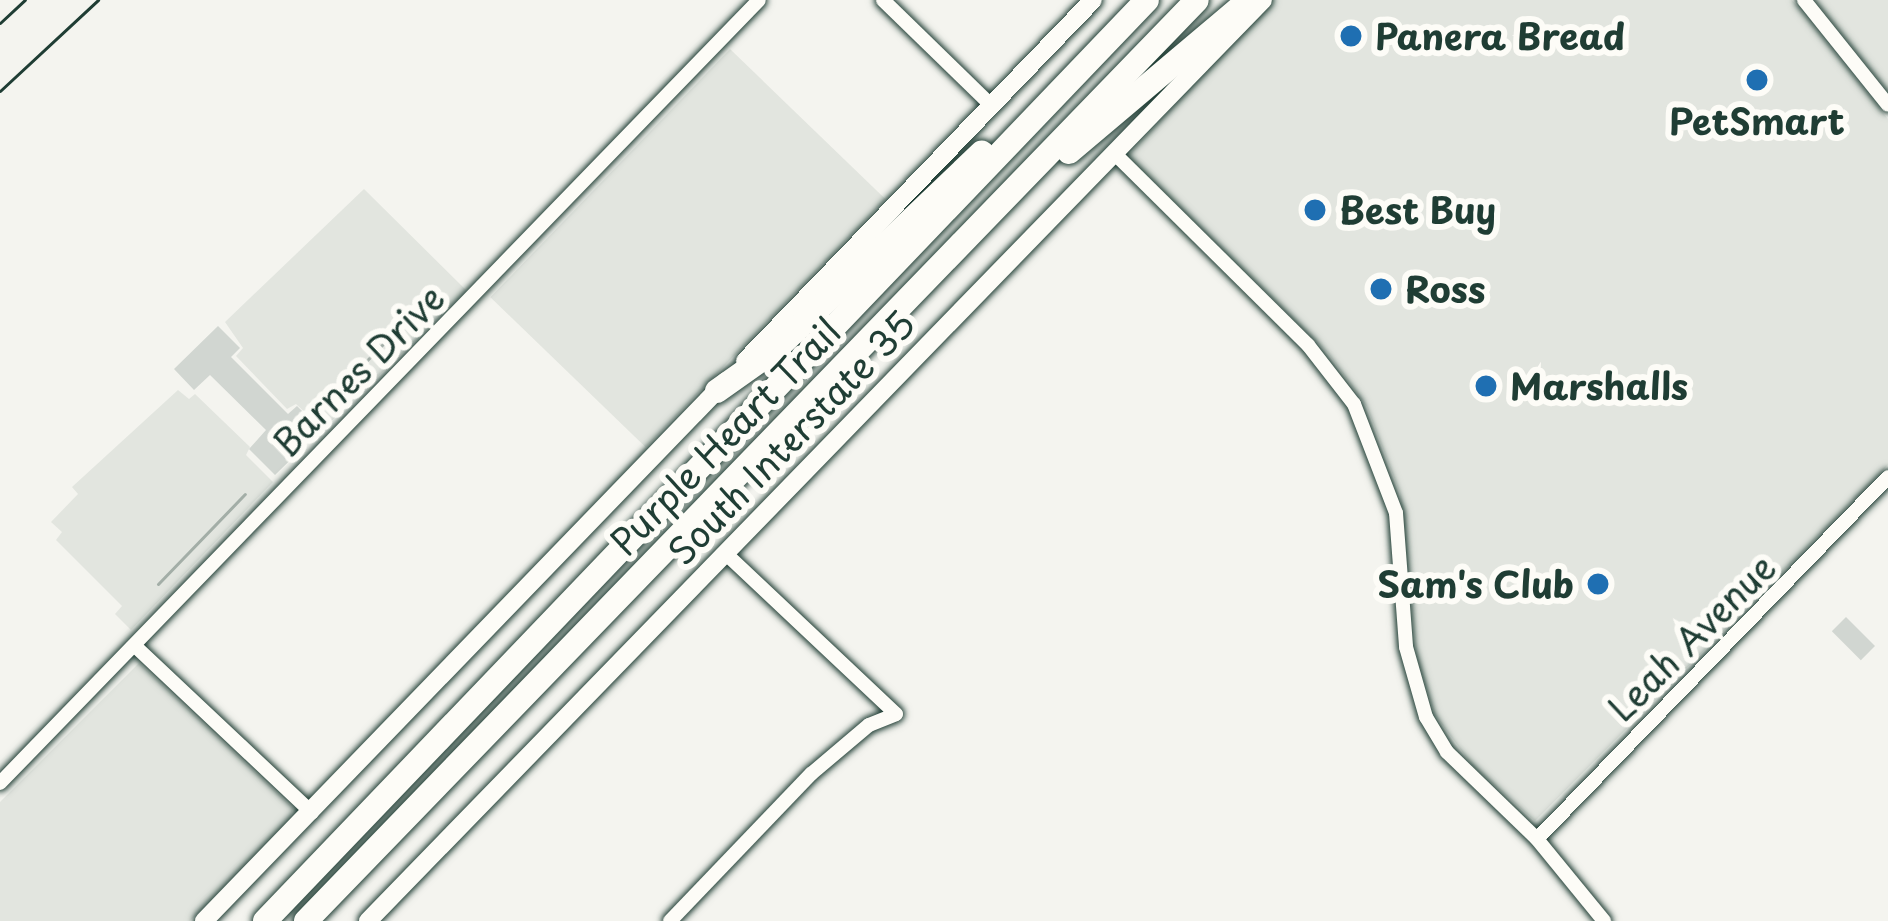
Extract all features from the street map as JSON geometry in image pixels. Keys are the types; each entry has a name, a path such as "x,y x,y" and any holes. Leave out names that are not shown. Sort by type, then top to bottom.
{"highway":[{"path":"717,391 775,350 1147,0"},
{"name":"Purple Heart Trail","path":"265,921 1147,0"},
{"name":"Purple Heart Trail","path":"306,921 1196,0"},
{"path":"954,251 1250,0"}],"main road":[{"path":"204,921 1093,0"},
{"name":"South Interstate 35","path":"368,921 1263,0"}],"street":[{"name":"Barnes Drive","path":"0,783 759,0"},
{"path":"883,0 992,105"},
{"path":"1804,0 1888,105"},
{"path":"1114,153 1308,345 1354,404 1396,513 1406,647 1426,717 1447,752 1537,838 1604,921"},
{"name":"Leah Avenue","path":"1537,838 1888,477"},
{"path":"670,921 812,774 869,725 896,714 725,553"},
{"path":"135,646 312,814"}],"shaded area":[{"path":"1270,0 1792,0 1888,119 1888,465 1535,821 1473,766 1435,715 1417,658 1400,493 1367,407 1328,353 1128,156"},
{"path":"1815,0 1888,0 1888,91"},
{"path":"730,49 885,199 646,447 490,297"},
{"path":"364,189 467,291 323,429 296,404 287,409 236,356 243,348 225,322"},
{"path":"218,326 240,348 231,357 288,414 297,406 321,430 275,475 249,449 266,430 210,375 194,390 174,369"},
{"path":"178,390 189,399 195,394 250,447 246,455 273,482 131,630 115,614 122,606 56,540 62,532 51,522 78,494 72,487"},
{"path":"1846,617 1875,646 1861,660 1832,631"},
{"path":"139,663 293,808 289,822 190,921 0,921 0,802"}],"waterway":[{"path":"324,404 435,291"},
{"path":"158,584 245,494"}],"railway":[{"path":"0,23 25,0"},
{"path":"0,91 98,0"}],"place":[{"name":"Panera Bread","path":"1351,36"},
{"name":"PetSmart","path":"1757,80"},
{"name":"Best Buy","path":"1315,210"},
{"name":"Ross","path":"1381,289"},
{"name":"Marshalls","path":"1486,386"},
{"name":"Sam's Club","path":"1598,584"}]}
